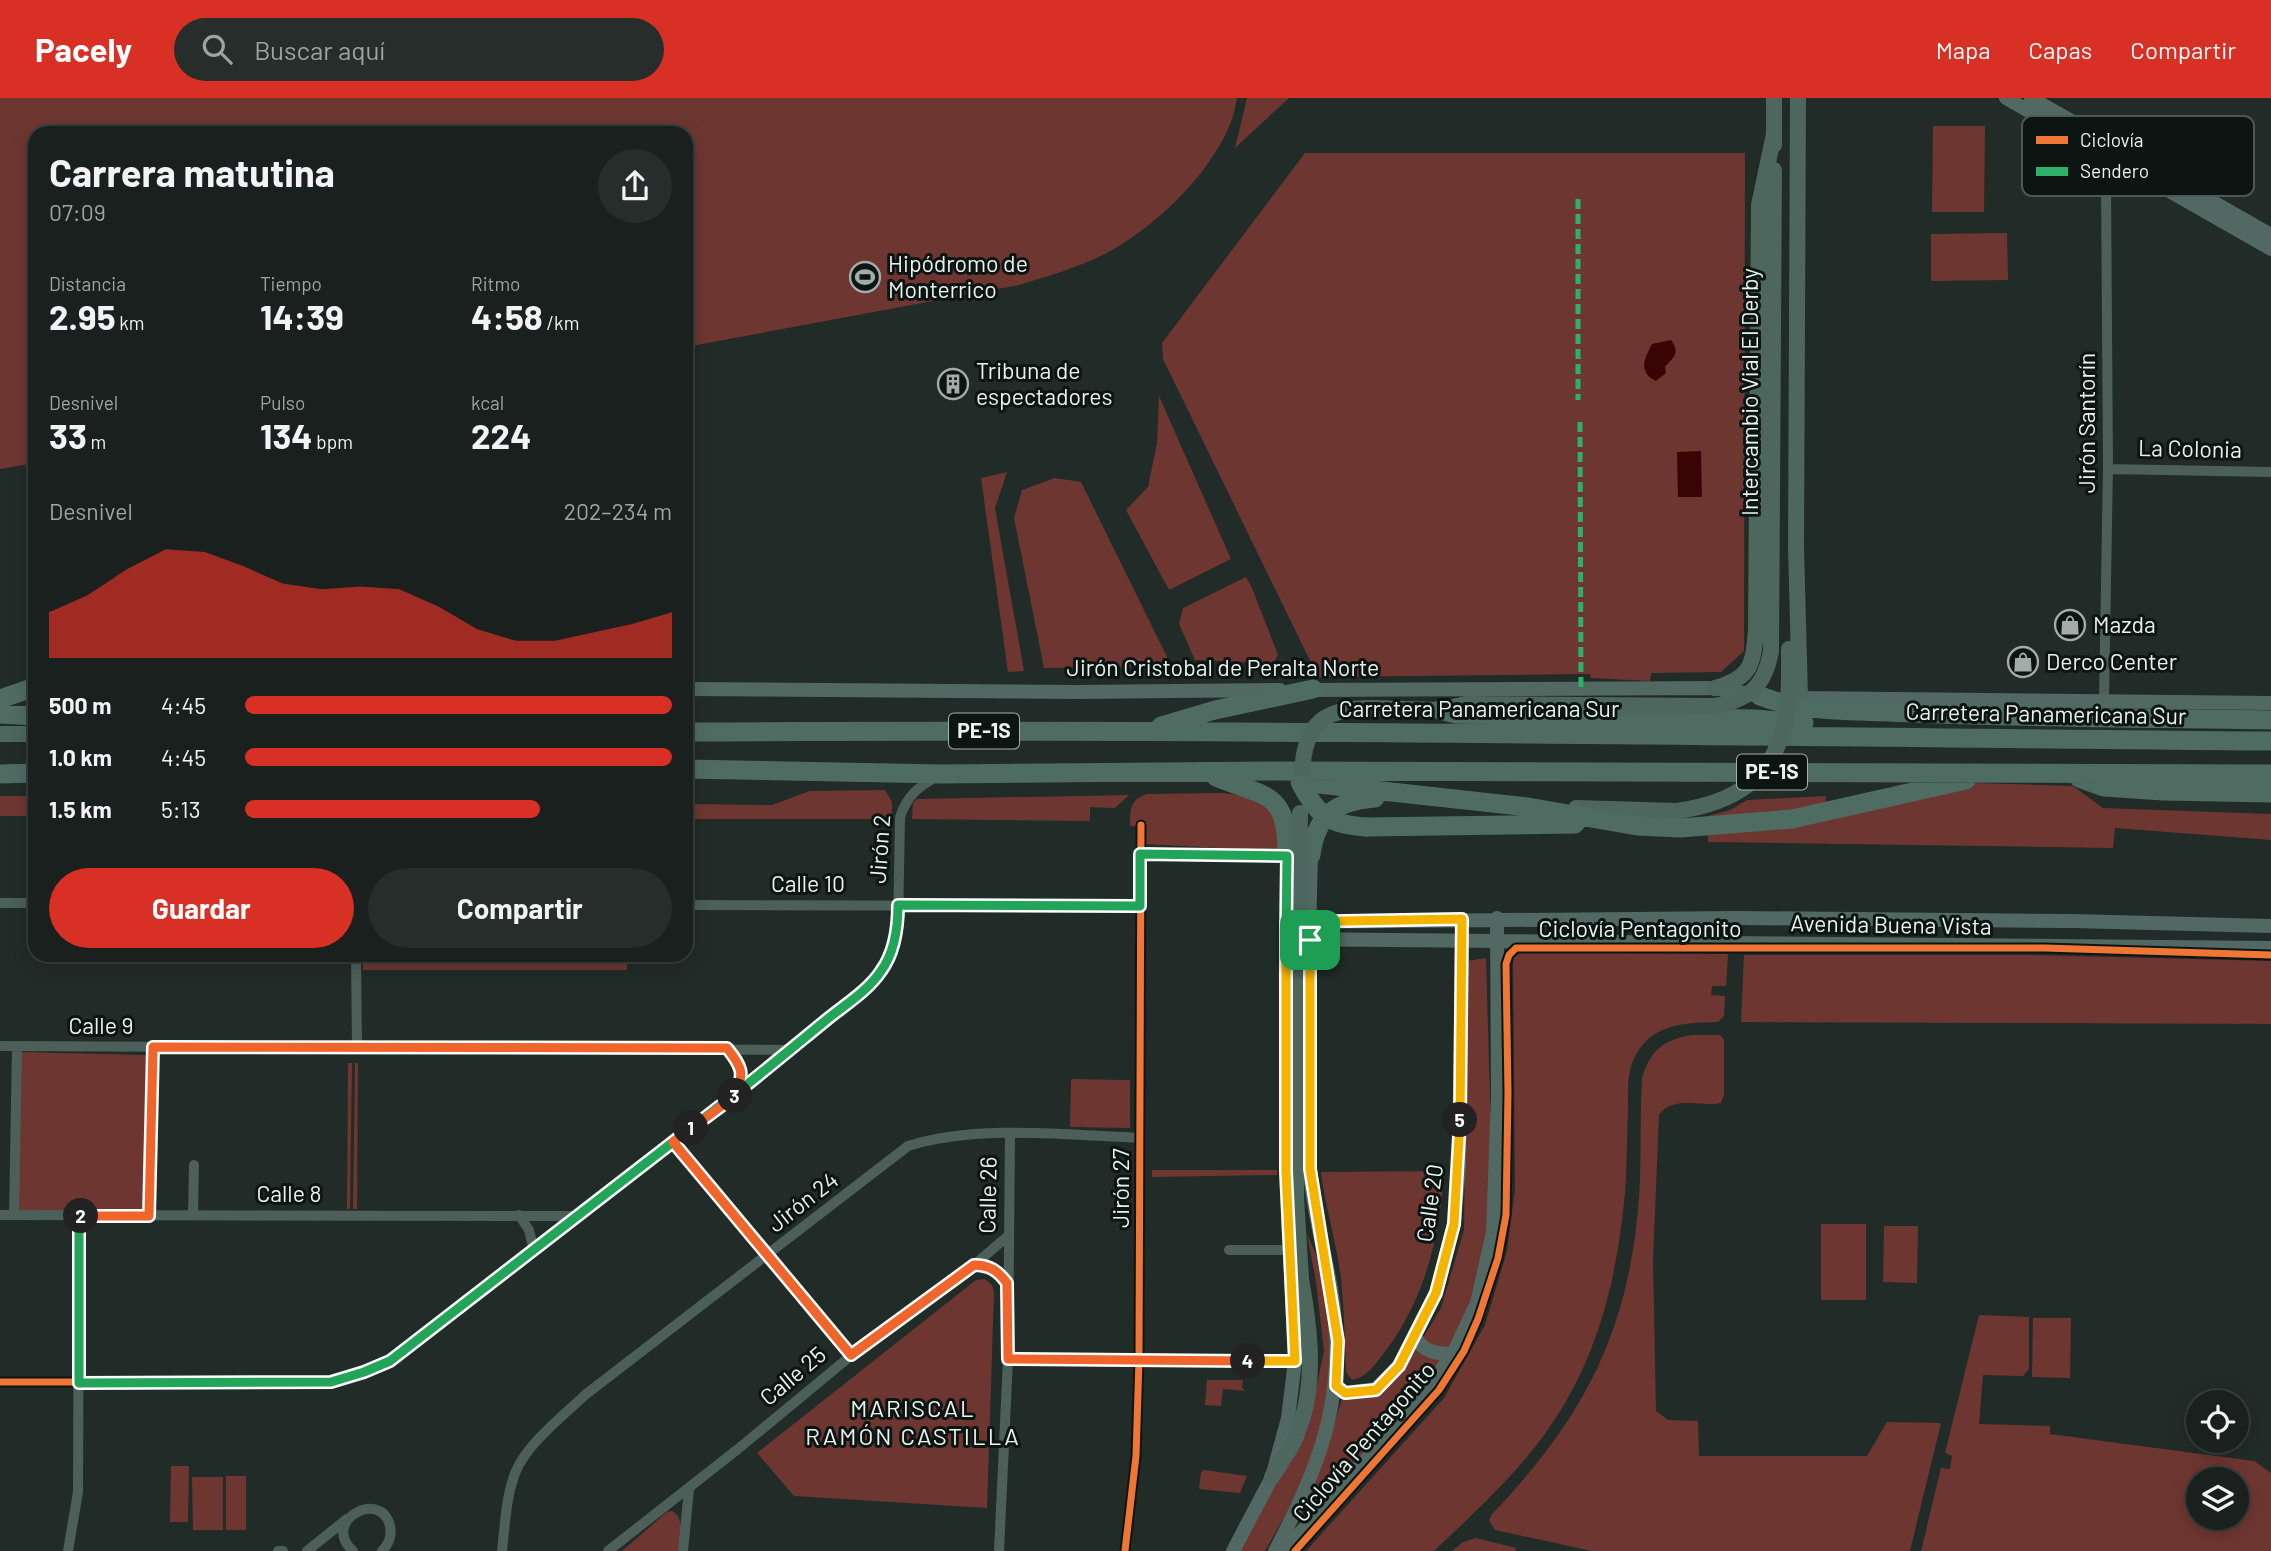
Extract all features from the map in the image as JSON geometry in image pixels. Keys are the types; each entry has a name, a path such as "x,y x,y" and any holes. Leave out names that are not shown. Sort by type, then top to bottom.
{"highway":[{"path":"1143,732 1214,710 1313,689"},
{"path":"0,699 28,690"},
{"path":"1760,696 1782,704 1804,707 1880,711 2092,719 2271,720"},
{"path":"1440,710 1456,714 1755,719 1832,724 1870,736"},
{"path":"0,715 28,716"},
{"name":"Carretera Panamericana Sur","path":"693,732 1870,736 2271,741"},
{"name":"PE-1S","path":"693,769 942,774 1273,771 2271,774"},
{"path":"1273,771 1297,781 1528,807 1621,824"},
{"path":"1206,772 1263,793 1280,809 1287,826 1287,856"},
{"path":"1301,784 1312,803 1328,819 1347,825 1621,824 1680,828 1792,819 1994,772"},
{"path":"2064,772 2104,787 2271,793"},
{"path":"0,774 28,774"},
{"path":"1311,855 1318,827 1328,814 1342,804 1414,796"}],"main road":[{"path":"1715,688 1744,676 1754,657 1759,205 1774,134 1774,98"},
{"path":"1798,98 1796,521 1800,698"},
{"path":"2006,98 2042,116"},
{"path":"2031,98 2058,116"},
{"name":"Intercambio Vial El Derby","path":"1272,1477 1293,1444 1307,1404 1310,1385 1309,1336 1301,1279 1296,1183 1301,784 1305,745 1313,729 1331,713 1353,708 1440,710 1466,704 1714,706 1730,704 1757,687 1768,670 1771,651 1774,134"},
{"path":"2185,196 2271,249"},
{"path":"2197,196 2271,235"},
{"path":"1528,807 1677,811 1703,807 1737,794 1748,786 1774,750 1786,719 1789,649 1787,301 1798,244"},
{"path":"0,689 28,688"},
{"name":"Jirón Cristobal de Peralta Norte","path":"693,688 1077,692 1715,688 1760,696 1800,698 2271,703"},
{"path":"0,734 28,734"},
{"path":"1275,1551 1293,1519 1319,1456 1336,1386 1338,1341 1310,1169 1311,855"},
{"path":"1233,1551 1272,1477 1288,1418 1295,1361 1286,1171 1287,856"},
{"path":"1284,1551 1403,1420 1453,1354 1477,1303 1493,1232 1498,1107 1497,918"},
{"name":"Avenida Buena Vista","path":"1286,922 1497,918 1744,918 2271,926"},
{"name":"Calle 20","path":"1336,1386 1345,1393 1376,1390 1399,1366 1436,1293 1454,1224 1459,1166 1462,919"},
{"path":"2144,947 2146,923"},
{"name":"Avenida Buena Vista","path":"1286,939 2271,948"},
{"path":"1415,1335 1417,1341 1430,1351 1453,1354"}],"street":[{"name":"Jirón Santorín","path":"2104,701 2108,469 2106,196"},
{"name":"La Colonia","path":"2108,469 2271,472"},
{"name":"Jirón 2","path":"0,1382 331,1382 390,1361 735,1096 860,993 881,972 892,949 898,927 900,817 904,804 914,790 942,774"},
{"name":"Jirón 27","path":"1125,1551 1136,1456 1139,1360 1141,825"},
{"path":"1140,854 1287,856"},
{"path":"0,903 28,903"},
{"name":"Calle 10","path":"693,905 1140,906"},
{"path":"356,962 357,1047"},
{"name":"Calle 9","path":"0,1046 790,1050"},
{"path":"14,1215 16,1046"},
{"path":"149,1216 153,1047"},
{"path":"727,1048 742,1071 735,1096"},
{"name":"Jirón 24","path":"502,1551 510,1492 517,1469 541,1436 585,1395 908,1146 951,1136 1010,1134 1140,1138"},
{"name":"Calle 26","path":"999,1551 1008,1359 1010,1134"},
{"path":"673,1142 851,1355"},
{"path":"193,1215 194,1165"},
{"name":"Calle 8","path":"0,1215 577,1216"},
{"path":"519,1215 529,1230 534,1251"},
{"path":"68,1551 78,1493 79,1216"},
{"name":"Calle 25","path":"608,1551 689,1489 851,1355 974,1265 1008,1236"},
{"path":"1229,1250 1290,1250"},
{"path":"974,1265 991,1267 1007,1283"},
{"path":"1008,1359 1295,1361"},
{"path":"683,1551 689,1489"},
{"path":"307,1551 362,1509 377,1511 388,1521 391,1536 382,1551"},
{"path":"349,1518 344,1532 345,1540 353,1551"},
{"path":"278,1551 283,1551"}],"shaded area":[{"name":"Hipódromo de Monterrico","path":"0,98 1237,98 1221,143 1194,181 1178,199 1142,230 1105,254 1019,285 693,346 693,126 28,126 28,464 0,469"},
{"path":"1247,98 1289,98 1235,148"},
{"path":"1933,126 1985,126 1984,212 1932,212"},
{"path":"1305,153 1745,153 1744,651 1721,672 1651,673 1650,681 1591,678 1590,674 1318,677 1163,359 1162,343"},
{"path":"2007,233 2008,280 1931,281 1931,234"},
{"path":"1671,340 1675,355 1665,367 1666,373 1656,381 1645,369 1647,355 1652,344"},
{"path":"1159,396 1231,559 1169,590 1126,510 1148,487 1157,443"},
{"path":"1701,451 1702,497 1678,497 1677,452"},
{"path":"1007,472 995,508 1024,671 1008,672 981,478"},
{"path":"1055,478 1081,482 1172,667 1044,668 1014,518 1022,490"},
{"path":"1246,577 1278,655 1273,663 1195,660 1179,624 1183,608"},
{"path":"1975,783 2073,786 2103,808 2271,814 2271,840 2115,828 2113,848 1708,842 1708,835"},
{"path":"885,790 892,802 892,819 693,819 693,804 772,805 810,791"},
{"path":"1222,793 1250,797 1265,805 1275,821 1283,847 1275,851 1145,844 1144,827 1130,826 1132,806 1141,796"},
{"path":"1129,795 1115,808 1090,807 1090,821 912,819 913,803 917,799"},
{"path":"0,796 28,796 28,816 0,816"},
{"path":"1826,796 1825,808 1701,818 1730,810 1747,800"},
{"path":"1521,952 1728,954 1726,986 1712,986 1711,995 1725,996 1724,1016 1718,1022 1680,1025 1658,1032 1640,1048 1633,1061 1628,1084 1625,1193 1610,1287 1592,1347 1580,1376 1565,1404 1535,1448 1494,1494 1434,1551 1306,1551 1444,1398 1485,1325 1507,1251 1515,1189 1513,961"},
{"path":"1744,955 2032,955 2271,961 2271,1024 1741,1022"},
{"path":"1486,958 1492,1170 1487,1229 1471,1299 1450,1348 1389,1430 1310,1514 1302,1511 1343,1396 1357,1399 1380,1395 1402,1373 1441,1308 1464,1230 1467,961"},
{"path":"363,962 627,962 627,970 363,970"},
{"path":"1693,1035 1720,1035 1724,1040 1724,1095 1721,1103 1679,1103 1671,1105 1659,1115 1653,1260 1656,1411 1668,1420 1698,1421 1699,1456 1867,1456 1887,1422 1941,1423 1910,1551 1592,1551 1495,1530 1489,1520 1555,1439 1580,1401 1600,1363 1616,1322 1628,1278 1636,1232 1642,1079 1654,1053 1674,1039"},
{"path":"16,1052 146,1055 143,1213 18,1212"},
{"path":"348,1063 352,1063 350,1209 347,1209"},
{"path":"355,1063 358,1063 357,1209 353,1209"},
{"path":"1071,1079 1130,1080 1130,1128 1070,1127"},
{"path":"1152,1170 1277,1170 1277,1175 1152,1177"},
{"path":"1444,1171 1439,1221 1419,1292 1396,1336 1381,1357 1365,1374 1352,1380 1346,1372 1341,1279 1321,1172"},
{"path":"1821,1224 1866,1224 1866,1300 1821,1300"},
{"path":"1884,1226 1918,1226 1917,1283 1883,1282"},
{"path":"1307,1234 1325,1275 1334,1338 1323,1424 1307,1470 1265,1551 1236,1551 1307,1432 1324,1351"},
{"path":"985,1279 992,1285 994,1292 987,1508 794,1496 757,1453 976,1280"},
{"path":"1979,1315 2029,1317 2029,1369 2023,1376 1983,1375 1979,1424 2050,1426 2050,1434 2254,1461 2271,1473 2271,1551 1921,1551 1941,1468 1950,1469 1952,1456 1945,1453"},
{"path":"2033,1318 2071,1318 2070,1378 2032,1377"},
{"path":"1207,1380 1243,1380 1242,1387 1245,1391 1223,1389 1221,1406 1205,1405"},
{"path":"171,1466 189,1466 188,1522 170,1522"},
{"path":"1204,1470 1247,1476 1240,1493 1199,1489 1201,1472"},
{"path":"226,1476 246,1476 246,1530 226,1530"},
{"path":"192,1477 223,1477 223,1530 193,1530"},
{"path":"672,1511 681,1523 678,1551 622,1551 667,1512"},
{"path":"1476,1538 1516,1548 1515,1551 1452,1551 1463,1542"}],"marked path":[{"path":"1578,199 1578,400"},
{"path":"1580,422 1581,689"}],"cycle path":[{"path":"1125,1551 1136,1456 1139,1360 1141,825"},
{"path":"0,1382 331,1382 390,1361 735,1096 860,993 881,972 892,949 898,927 898,905"},
{"name":"Ciclovía Pentagonito","path":"1295,1551 1439,1390 1464,1351 1478,1319 1498,1258 1506,1215 1506,964 1509,955 1516,948 2045,948 2271,955"}],"place":[{"name":"Hipódromo de Monterrico","path":"865,277"},
{"name":"Tribuna de espectadores","path":"953,384"},
{"name":"Mazda","path":"2070,625"},
{"name":"Derco Center","path":"2023,662"}],"district":[{"name":"MARISCAL RAMÓN CASTILLA","path":"913,1423"}],"route":[{"path":"1310,940 1286,939 1286,922 1287,856 1140,854 1140,906 898,905 898,927 892,949 881,972 860,993 735,1096 673,1142 390,1361 331,1382 79,1383 79,1216 149,1216 153,1047 727,1048 742,1071 735,1096 673,1142 851,1355 974,1265 984,1265 991,1267 1007,1283 1008,1359 1295,1361 1286,1171 1286,1095 1286,948 1286,939 1286,922 1462,919 1459,1166 1454,1224 1436,1293 1399,1366 1376,1390 1345,1393 1336,1386 1338,1341 1310,1169 1310,940"}]}
